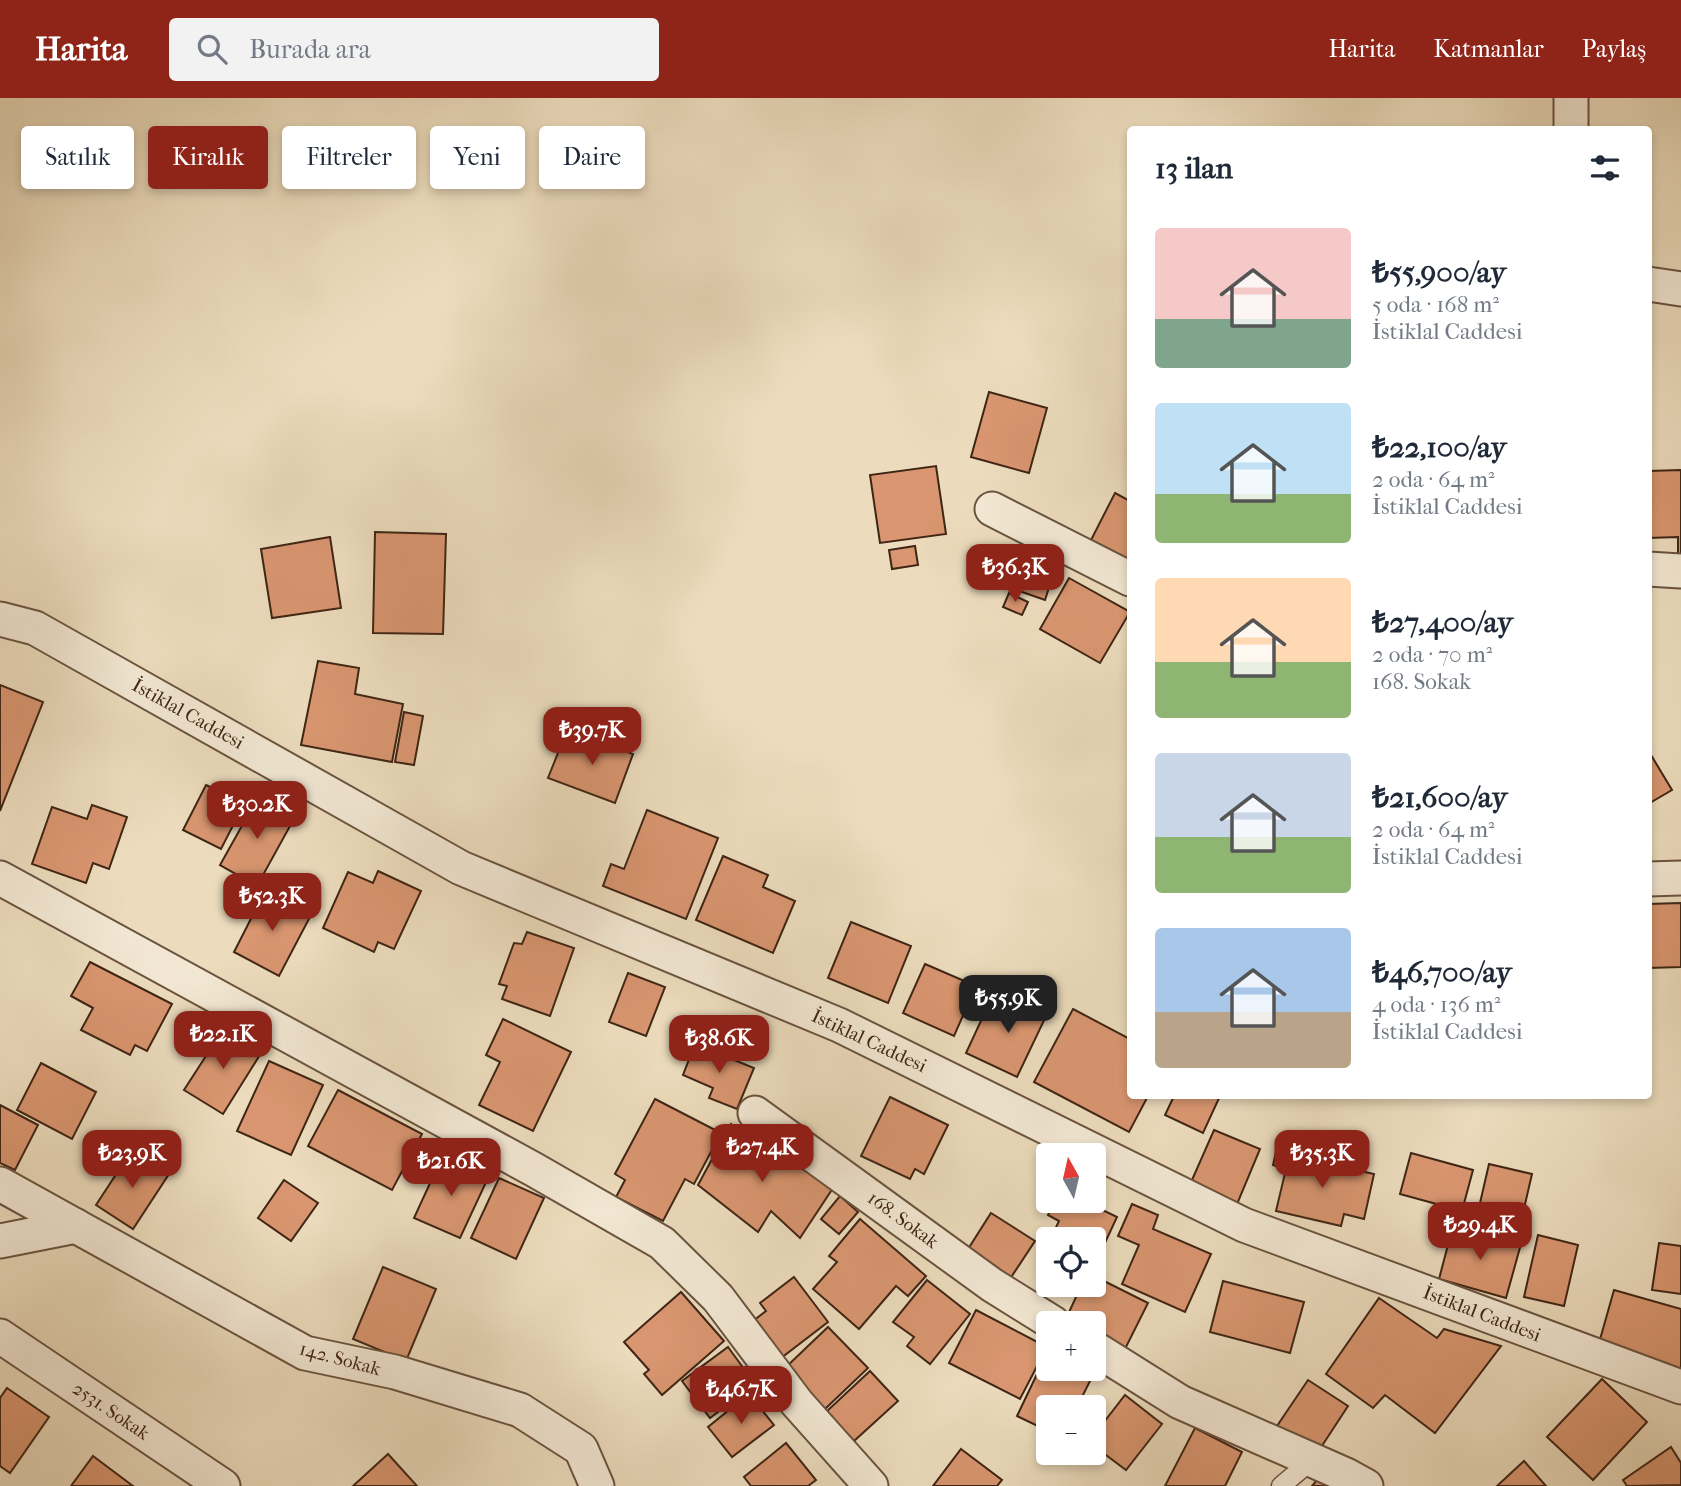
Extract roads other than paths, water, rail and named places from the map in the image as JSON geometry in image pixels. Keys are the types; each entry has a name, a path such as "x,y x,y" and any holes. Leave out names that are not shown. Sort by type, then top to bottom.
{"street":[{"path":"1571,98 1571,126"},
{"path":"1652,285 1681,289"},
{"path":"992,509 1127,577"},
{"path":"1652,569 1681,571"},
{"name":"İstiklal Caddesi","path":"0,620 35,628 461,868 839,1025 1244,1225 1681,1387"},
{"path":"0,878 509,1156 662,1243 718,1298 797,1403 871,1486"},
{"path":"1652,879 1681,878"},
{"name":"168. Sokak","path":"755,1113 992,1285 1036,1312"},
{"name":"142. Sokak","path":"0,1184 305,1353 395,1373 520,1410 581,1449 597,1486"},
{"path":"0,1241 76,1226"},
{"name":"2531. Sokak","path":"0,1336 223,1486"},
{"path":"1106,1355 1181,1402 1366,1486"}],"lane":[{"path":"1281,1486 1312,1460"}]}
